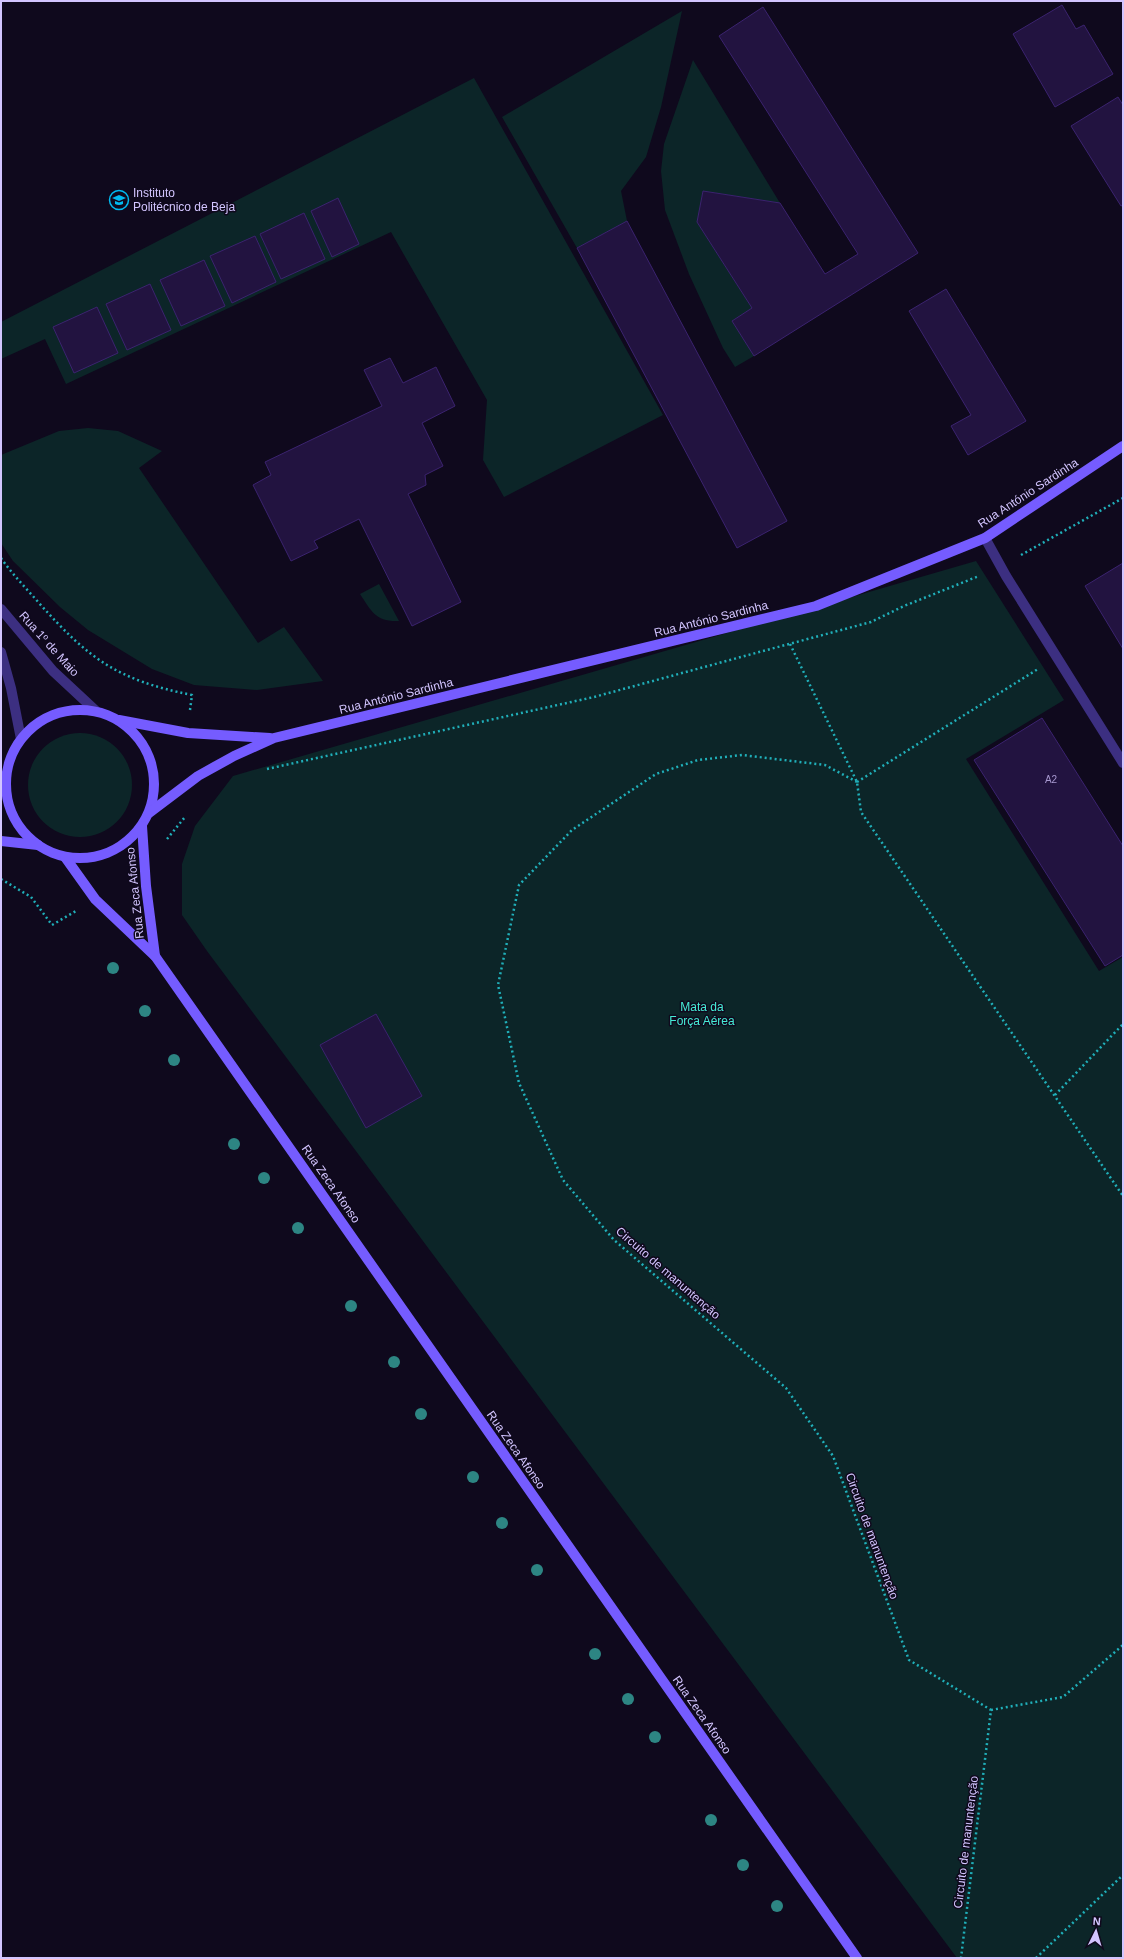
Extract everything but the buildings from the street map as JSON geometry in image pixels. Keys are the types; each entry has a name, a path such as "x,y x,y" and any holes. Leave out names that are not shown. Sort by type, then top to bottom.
{"main road":[{"name":"Rua António Sardinha","path":"149,813 198,776 234,756 274,738 816,606 985,538 1123,446"},
{"name":"Rua António Sardinha","path":"119,720 135,734 150,758 154,772 154,793 149,813 142,826 127,842 108,853 86,858 65,857 38,845 23,831 11,814 6,793 4,773 21,739 36,724 54,714 75,710 96,711 119,720 188,733 231,737 274,738"},
{"name":"Rua Zeca Afonso","path":"142,826 146,886 155,956"},
{"path":"1,841 38,845"},
{"name":"Rua Zeca Afonso","path":"65,857 95,899 155,956 857,1958"}],"street":[{"path":"985,538 1056,657 1119,746 1123,763"},
{"name":"Rua 1º de Maio","path":"1,609 53,671 96,711"},
{"path":"1,652 11,688 21,739"}],"path":[{"path":"264,770 594,697 871,622 904,606 1001,567 1123,498"},
{"path":"1,558 64,630 100,662 120,674 142,682 192,695"},
{"path":"790,644 857,782 861,812 1123,1196"},
{"path":"857,782 1056,657"},
{"name":"Circuito de manuntenção","path":"857,782 825,765 742,755 698,760 656,774 572,830 519,885 498,985 519,1083 562,1180 614,1240 786,1388 833,1456 909,1660 991,1710 961,1958"},
{"path":"163,843 188,813"},
{"path":"1,879 31,897 52,925 95,899"},
{"path":"1055,1095 1123,1024"},
{"path":"991,1710 1063,1697 1123,1645"},
{"path":"1036,1958 1123,1875"}],"green space":[{"path":"682,11 661,107 646,157 621,191 627,221 577,248 502,117"},
{"path":"693,60 780,203 703,191 697,222 752,308 732,321 754,356 735,367 723,348 689,274 665,210 661,171 664,144"},
{"path":"474,78 663,415 504,497 483,460 487,400 391,232 66,384 45,339 1,359 1,322"},
{"path":"88,428 118,431 162,451 139,468 258,643 284,627 323,681 257,690 194,685 152,669 88,630 60,607 13,561 1,543 1,455 59,431"},
{"name":"Mata da Força Aérea","path":"976,561 1064,700 966,759 1099,971 1123,957 1123,1958 957,1958 207,951 182,915 182,864 195,826 233,776"},
{"path":"379,584 399,621 385,620 375,615 360,594"},
{"path":"80,733 100,737 117,748 128,765 132,785 128,805 117,822 100,833 80,837 60,833 43,822 32,805 28,785 32,765 43,748 60,737"}],"place":[{"name":"Instituto Politécnico de Beja","path":"119,200"}]}
